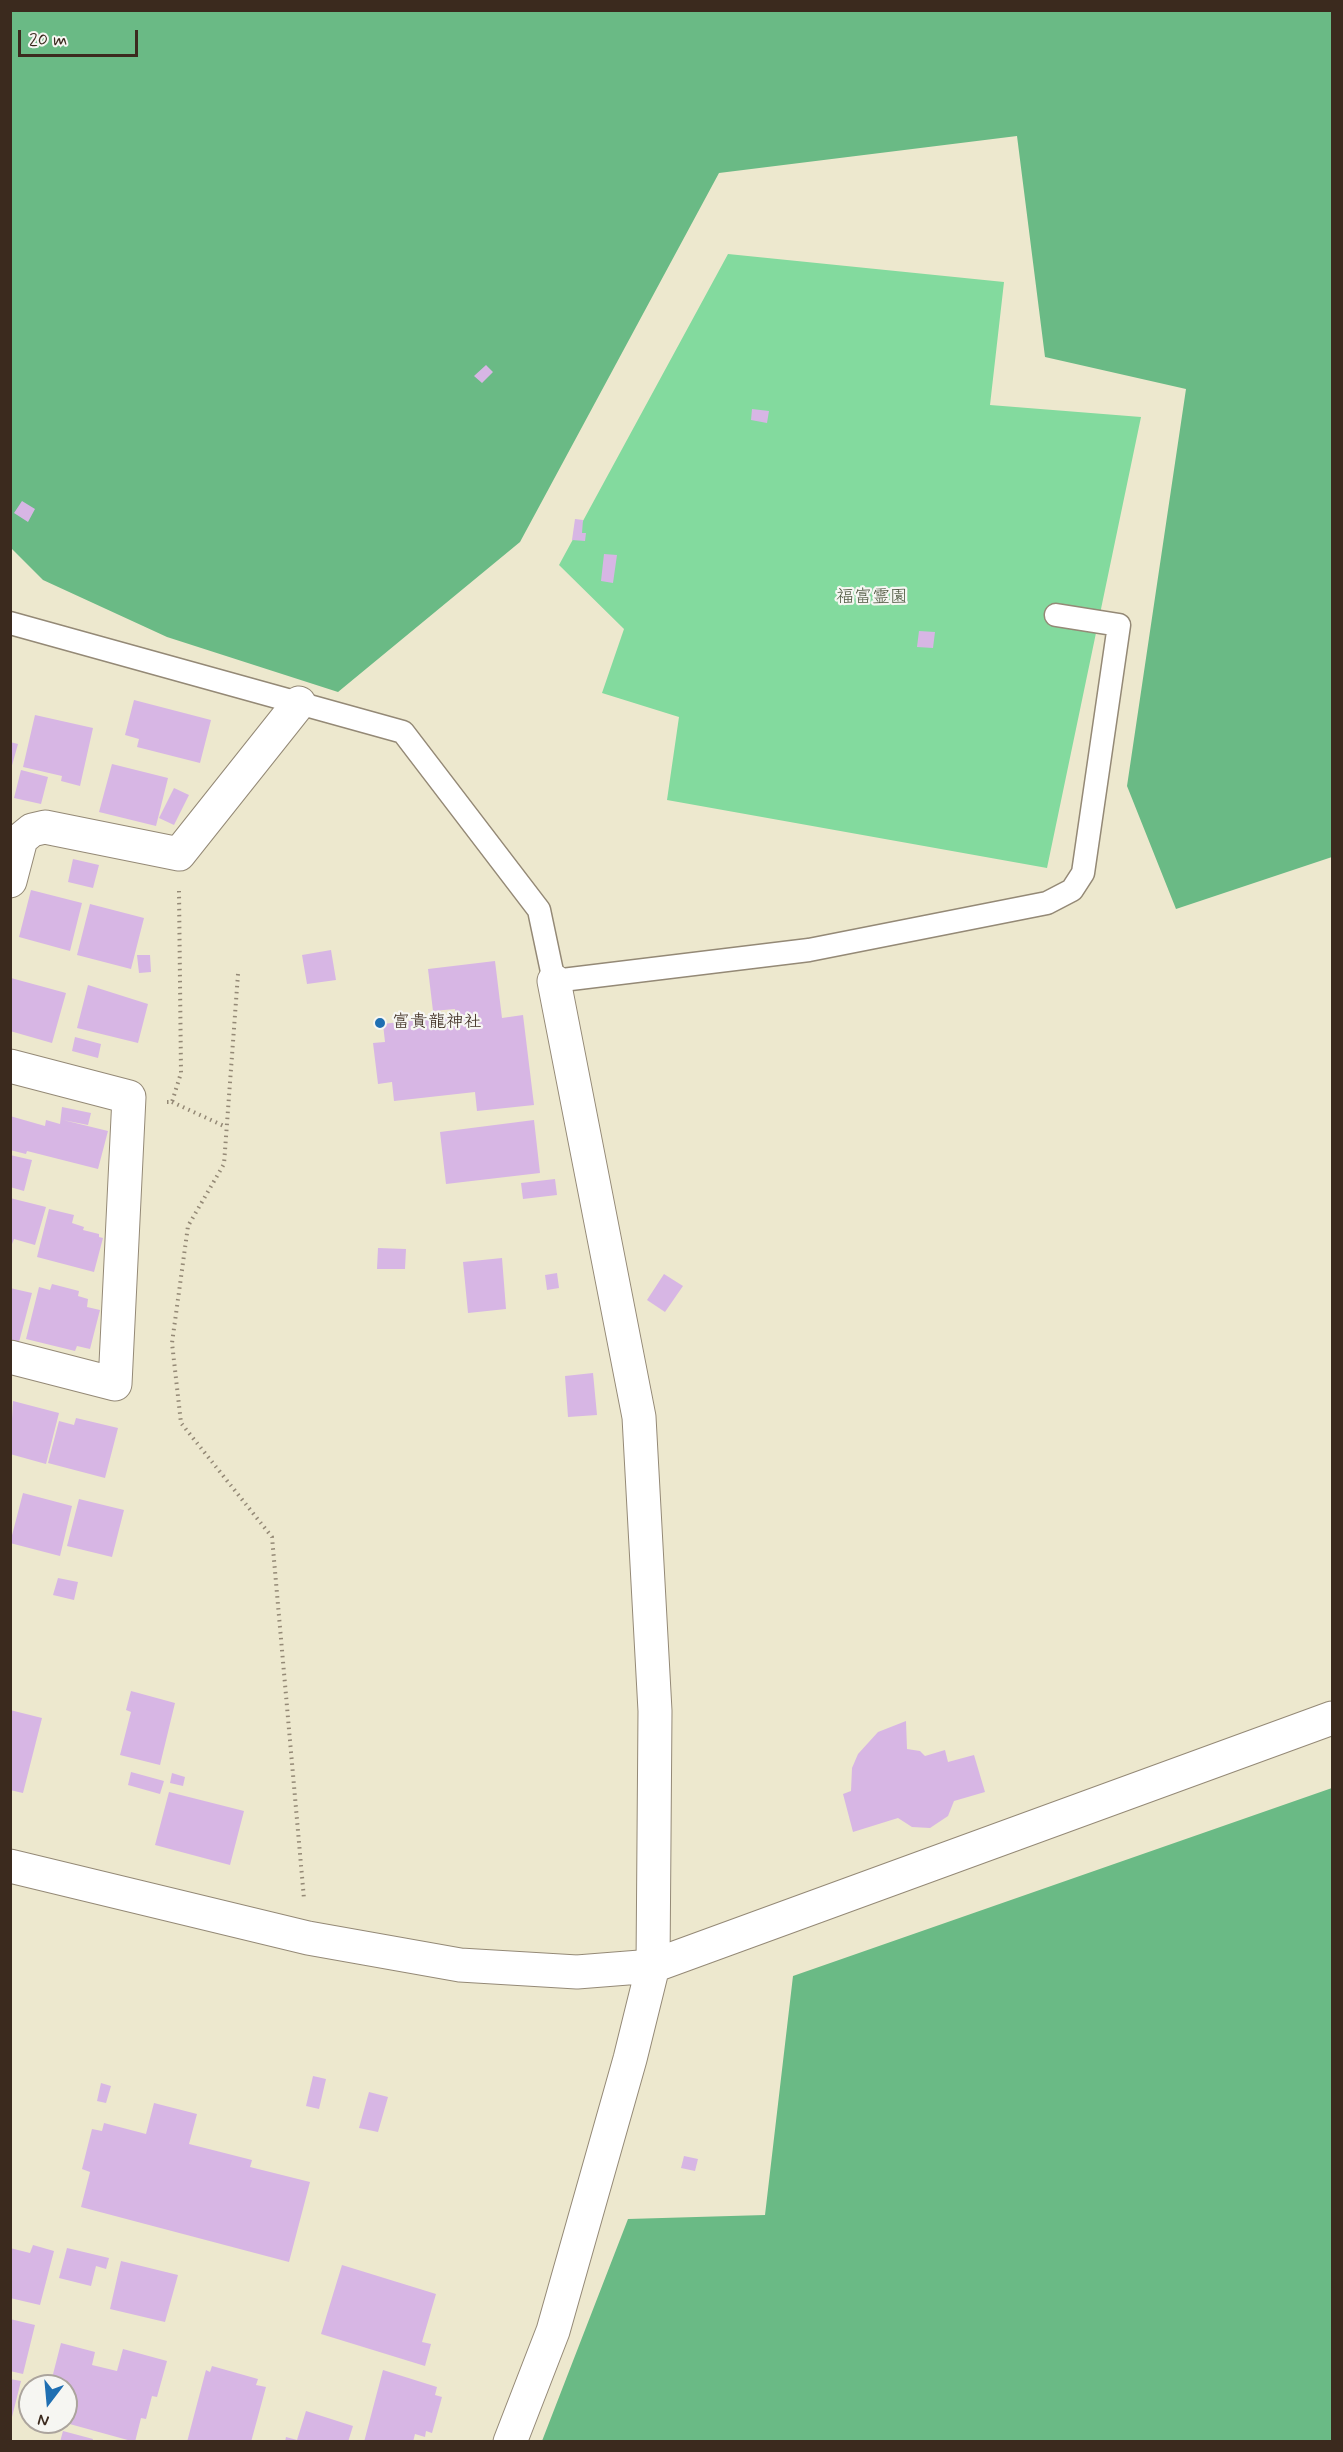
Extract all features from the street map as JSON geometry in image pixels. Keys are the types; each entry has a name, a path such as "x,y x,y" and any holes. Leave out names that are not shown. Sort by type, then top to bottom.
{"street":[{"path":"10,881 21,839 32,830 45,827 179,855 298,703"},
{"path":"510,2442 553,2331 630,2059 653,1966 655,1711 639,1417 554,981"},
{"path":"10,1066 129,1097 115,1384 10,1357"},
{"path":"10,1866 308,1938 460,1965 577,1972 653,1966 1332,1718"}],"lane":[{"path":"10,623 404,732 538,910 554,981 809,950 1047,903 1072,890 1083,873 1119,625 1056,615"}],"path":[{"path":"172,1102 181,1074 179,855"},
{"path":"238,975 224,1164 188,1226 172,1343 182,1423 272,1537 308,1938"},
{"path":"129,1097 172,1102 226,1127"}],"green space":[{"path":"10,11 1332,11 1332,857 1176,909 1127,786 1186,389 1045,357 1017,136 719,173 520,542 338,692 167,637 43,580 11,548"},
{"name":"福富霊園","path":"728,254 1004,282 990,405 1141,417 1047,868 667,800 679,717 602,693 624,629 559,565"},
{"path":"1332,1788 1332,2441 542,2441 628,2219 765,2215 793,1976"}],"building":[{"path":"486,365 493,372 482,383 474,376"},
{"path":"752,409 769,411 767,423 751,420"},
{"path":"22,501 35,509 28,522 14,513"},
{"path":"575,519 583,520 582,533 586,533 585,541 572,540"},
{"path":"604,554 617,555 613,583 601,581"},
{"path":"919,631 935,632 933,648 917,647"},
{"path":"134,700 211,720 200,763 137,747 139,739 125,735"},
{"path":"35,715 93,728 80,786 61,781 62,776 23,767"},
{"path":"10,742 18,744 11,769 10,769"},
{"path":"112,764 168,778 156,826 99,812"},
{"path":"21,770 48,777 41,804 14,798"},
{"path":"174,788 189,795 174,825 159,818"},
{"path":"73,859 99,865 93,888 68,882"},
{"path":"31,890 82,903 70,951 19,937"},
{"path":"90,904 144,918 131,969 77,955"},
{"path":"331,950 336,980 307,984 302,955"},
{"path":"137,955 150,955 151,972 139,973"},
{"path":"495,961 502,1018 523,1015 534,1105 477,1111 475,1092 394,1101 392,1082 378,1084 373,1043 385,1042 383,1024 456,1015 455,1009 433,1011 428,969"},
{"path":"11,978 66,993 52,1043 10,1031"},
{"path":"88,985 148,1004 138,1043 77,1028"},
{"path":"75,1037 101,1044 98,1058 72,1051"},
{"path":"62,1107 91,1113 88,1125 63,1120 108,1131 98,1169 27,1151 26,1154 10,1150 10,1116 45,1126 46,1120 60,1124"},
{"path":"534,1120 540,1173 446,1184 440,1132"},
{"path":"10,1155 32,1160 24,1191 10,1187"},
{"path":"555,1179 557,1195 523,1199 521,1183"},
{"path":"10,1198 46,1207 35,1245 14,1239 10,1249"},
{"path":"49,1209 74,1215 72,1223 84,1227 83,1230 99,1234 99,1237 103,1238 94,1272 37,1257"},
{"path":"378,1248 406,1249 405,1269 377,1269"},
{"path":"502,1258 506,1309 468,1313 463,1262"},
{"path":"557,1273 559,1288 547,1290 545,1275"},
{"path":"664,1274 683,1286 665,1312 647,1300"},
{"path":"52,1284 79,1291 78,1296 88,1299 87,1307 100,1310 90,1349 77,1346 75,1351 26,1339 39,1287 50,1290"},
{"path":"10,1288 32,1293 19,1342 10,1339"},
{"path":"593,1373 597,1415 568,1417 565,1376"},
{"path":"13,1401 59,1413 46,1464 10,1454"},
{"path":"76,1418 118,1428 105,1478 48,1463 59,1421 74,1425"},
{"path":"23,1493 72,1506 60,1556 10,1543"},
{"path":"79,1499 124,1510 112,1557 67,1546"},
{"path":"58,1578 78,1582 74,1600 53,1595"},
{"path":"131,1691 175,1703 160,1765 120,1755 131,1712 126,1710"},
{"path":"10,1710 42,1718 23,1793 10,1790"},
{"path":"906,1721 907,1749 920,1751 925,1756 945,1750 948,1762 974,1755 985,1792 954,1801 948,1816 930,1828 912,1827 898,1818 853,1832 843,1794 851,1791 852,1768 858,1754 878,1732"},
{"path":"131,1772 164,1781 160,1794 128,1785"},
{"path":"172,1773 185,1777 183,1786 170,1783"},
{"path":"169,1792 244,1811 230,1865 155,1845"},
{"path":"313,2076 326,2079 319,2109 306,2106"},
{"path":"101,2083 111,2086 106,2103 97,2101"},
{"path":"369,2092 388,2097 378,2132 359,2128"},
{"path":"154,2103 197,2114 189,2144 252,2160 250,2167 310,2182 289,2262 81,2207 90,2172 82,2169 92,2129 102,2131 104,2123 146,2134"},
{"path":"684,2156 698,2159 695,2171 681,2168"},
{"path":"33,2245 54,2251 40,2305 10,2298 10,2248 30,2253"},
{"path":"67,2248 109,2258 106,2269 96,2266 91,2286 59,2278"},
{"path":"121,2261 178,2275 165,2322 110,2309"},
{"path":"342,2265 436,2294 422,2342 431,2344 425,2366 321,2334"},
{"path":"10,2319 35,2325 23,2374 10,2371"},
{"path":"61,2343 95,2352 92,2365 117,2371 123,2349 167,2361 157,2397 152,2396 146,2419 141,2418 135,2442 78,2426 78,2374 53,2374"},
{"path":"212,2366 258,2379 256,2385 266,2387 251,2442 187,2442 206,2370 210,2372"},
{"path":"383,2370 437,2387 435,2395 442,2397 432,2433 426,2431 425,2437 415,2434 413,2442 364,2442"},
{"path":"10,2379 18,2380 18,2393 10,2420"},
{"path":"306,2411 353,2426 348,2442 285,2442 286,2437 297,2440"},
{"path":"62,2434 74,2434 93,2439 92,2442 60,2442"}],"place":[{"name":"富貴龍神社","path":"380,1023"}]}
